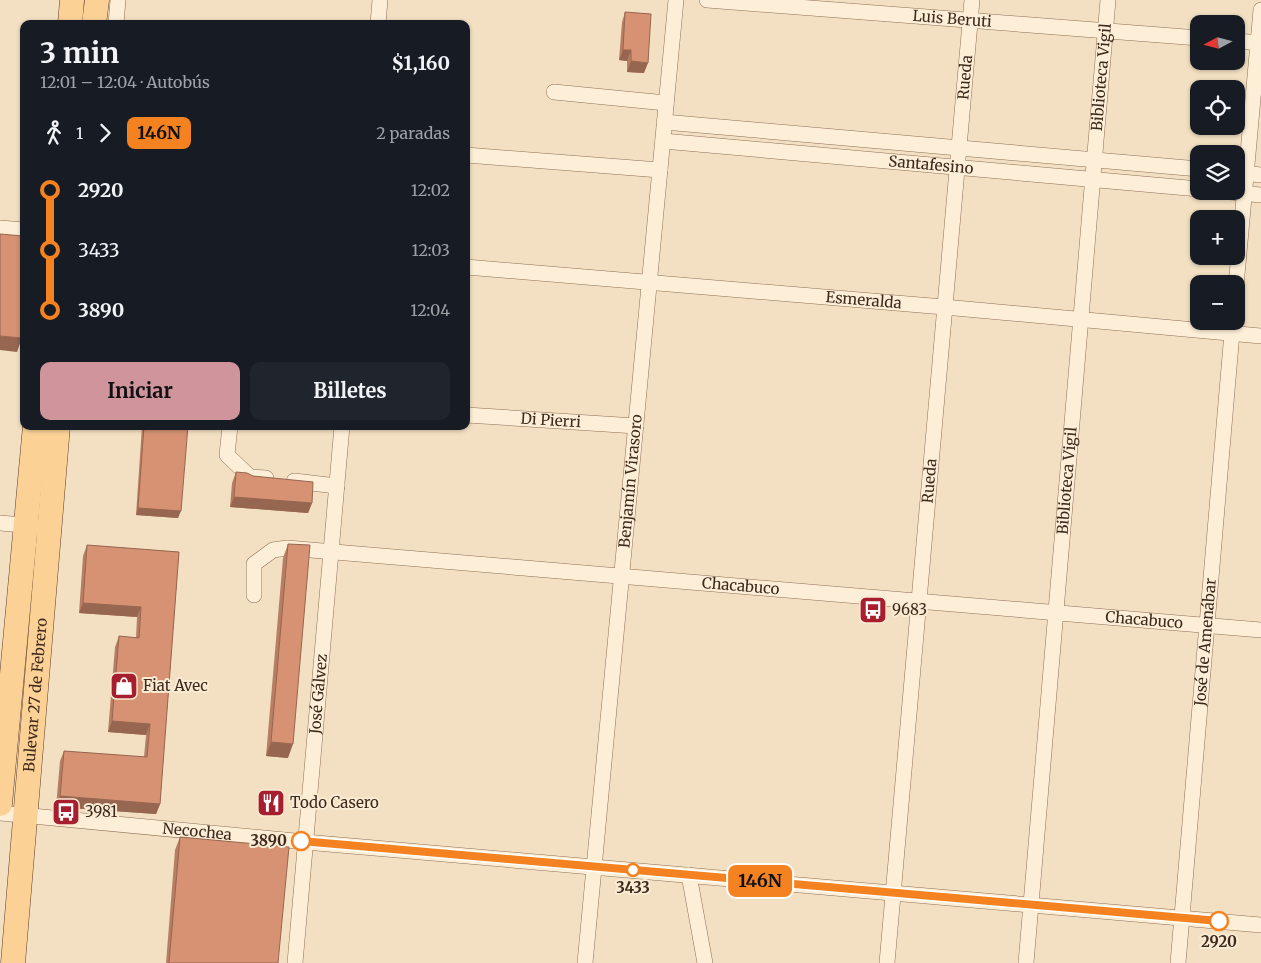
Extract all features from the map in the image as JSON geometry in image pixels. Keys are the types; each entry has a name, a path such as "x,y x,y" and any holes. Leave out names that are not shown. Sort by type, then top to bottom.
{"main road":[{"path":"70,20 72,0"},
{"path":"94,20 97,0"},
{"name":"Bulevar 27 de Febrero","path":"13,963 27,816 38,526 35,430"},
{"name":"Bulevar 27 de Febrero","path":"0,804 38,526 57,430"}],"street":[{"path":"116,20 118,0"},
{"path":"378,20 380,0"},
{"name":"Benjamín Virasoro","path":"585,963 676,0"},
{"name":"Luis Beruti","path":"707,0 1190,37"},
{"name":"Rueda","path":"887,963 972,0"},
{"name":"Biblioteca Vigil","path":"1026,963 1108,0"},
{"path":"1261,10 1260,43 1245,194 1261,195"},
{"path":"1245,42 1260,43"},
{"path":"554,92 666,103"},
{"name":"Santafesino","path":"664,122 1190,168"},
{"name":"Santafesino","path":"663,141 1190,188"},
{"path":"470,156 660,170"},
{"path":"1237,275 1244,200"},
{"path":"0,228 20,230"},
{"name":"Esmeralda","path":"470,268 1080,319 1190,325"},
{"name":"José de Amenábar","path":"1178,963 1232,330"},
{"name":"Esmeralda","path":"1242,330 1261,336"},
{"name":"Di Pierri","path":"470,415 636,426"},
{"path":"230,430 227,455 250,476 337,486"},
{"name":"José Gálvez","path":"295,963 342,430"},
{"path":"0,523 38,526"},
{"name":"Chacabuco","path":"254,595 254,564 273,550 287,548 919,603 1261,630"},
{"name":"Necochea","path":"0,813 305,842 1261,925"},
{"path":"689,875 705,963"}],"building":[{"path":"625,12 651,14 648,63 631,61 631,50 623,50"},
{"path":"0,234 20,236 20,338 0,336"},
{"path":"144,430 188,430 181,511 138,508"},
{"path":"236,472 247,473 253,476 313,482 312,503 234,497"},
{"path":"288,544 310,545 293,744 271,742"},
{"path":"87,545 179,552 160,804 60,796 64,751 147,757 150,724 112,721 119,636 139,638 141,607 83,603"},
{"path":"180,837 289,847 278,963 169,963"}],"bus line":[{"name":"146N","path":"301,841 1219,921"}],"place":[{"name":"9683","path":"873,610"},
{"name":"Fiat Avec","path":"124,686"},
{"name":"Todo Casero","path":"271,803"},
{"name":"3981","path":"66,812"},
{"name":"3890","path":"301,841"},
{"name":"3433","path":"633,870"},
{"name":"2920","path":"1219,921"}]}
